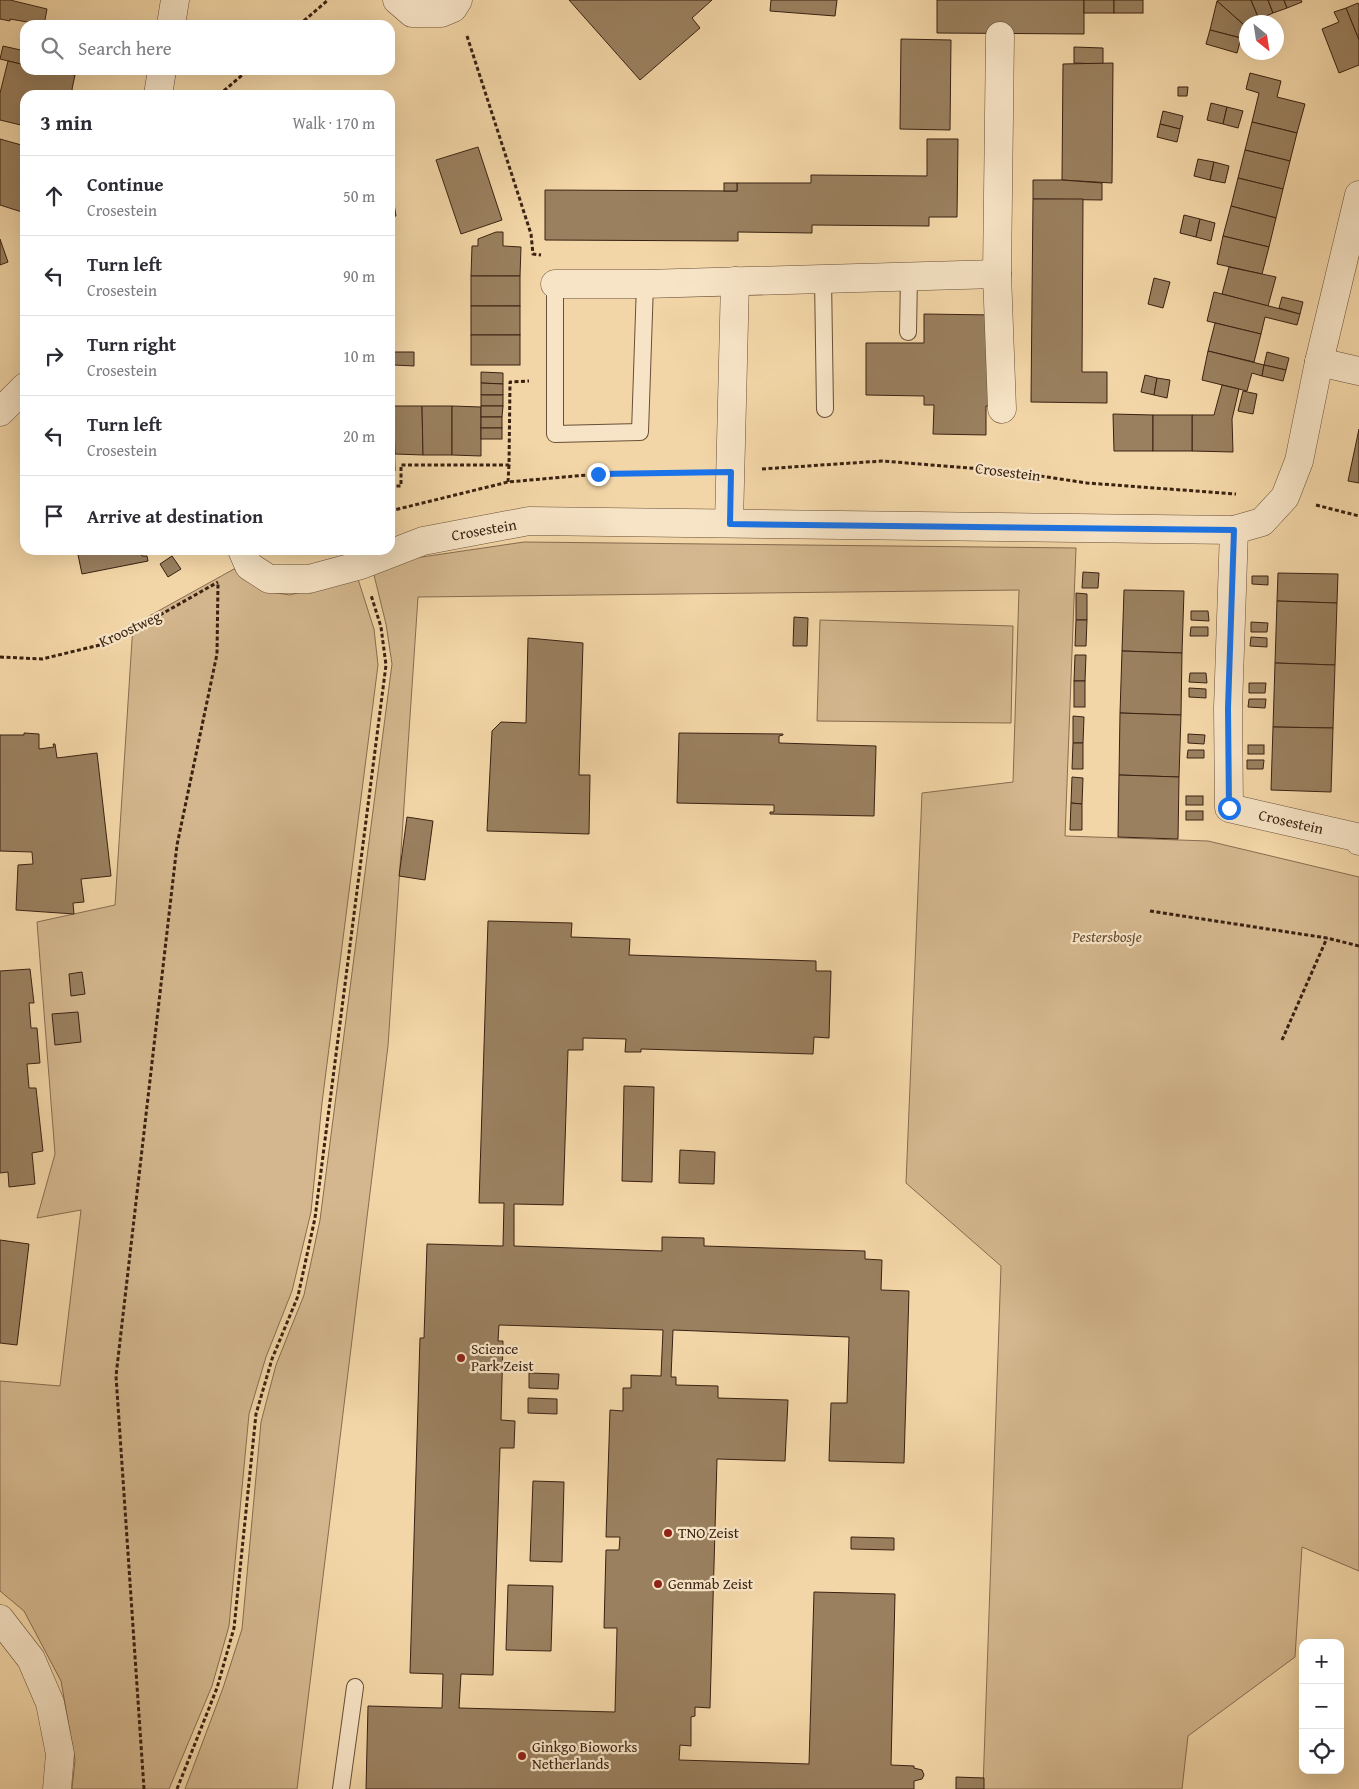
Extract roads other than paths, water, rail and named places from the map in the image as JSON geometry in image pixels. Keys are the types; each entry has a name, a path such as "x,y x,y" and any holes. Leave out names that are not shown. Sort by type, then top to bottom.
{"street":[{"path":"172,20 175,0"},
{"path":"397,0 412,13 441,13 452,8 458,0"},
{"path":"1000,36 997,274 1002,409"},
{"path":"159,90 161,75"},
{"name":"Crosestein","path":"395,551 423,540 529,521 1234,530 1262,522 1285,497 1299,461 1359,195"},
{"path":"555,284 645,284 997,274"},
{"path":"730,524 735,281"},
{"path":"1320,362 1359,371"},
{"path":"0,412 20,392"},
{"name":"Crosestein","path":"1234,530 1228,708 1229,808 1356,837 1359,841"},
{"name":"Crosestein","path":"246,558 269,579 309,579 361,565 386,555"},
{"path":"0,1619 31,1659 50,1703 60,1754 57,1789"}],"lane":[{"path":"908,332 909,275"},
{"path":"823,278 825,409"},
{"path":"555,284 555,434 640,432 645,284"},
{"path":"341,1789 355,1687"}],"place":[{"name":"Science Park Zeist","path":"461,1358"},
{"name":"TNO Zeist","path":"668,1533"},
{"name":"Genmab Zeist","path":"658,1584"},
{"name":"Ginkgo Bioworks Netherlands","path":"522,1756"}],"park label":[{"name":"Pestersbosje","path":"1107,937"}]}
